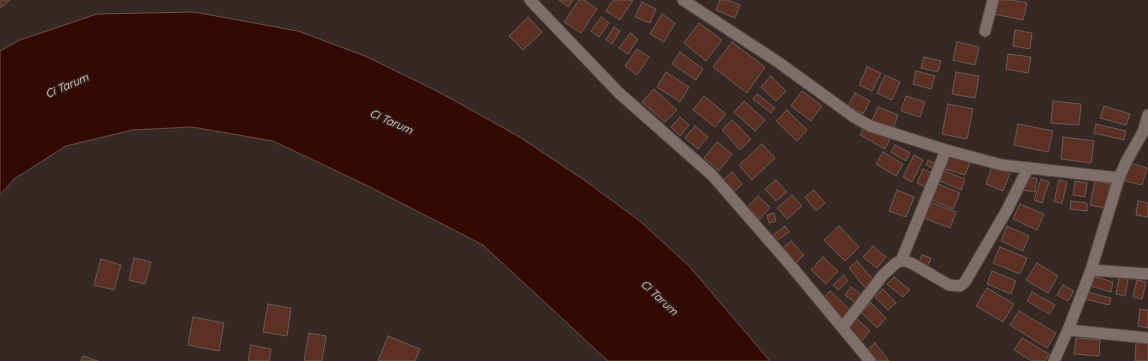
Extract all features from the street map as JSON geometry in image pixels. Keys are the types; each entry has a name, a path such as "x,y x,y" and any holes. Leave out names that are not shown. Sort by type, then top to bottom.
{"street":[{"path":"530,0 618,92 712,175 792,266 870,361"},
{"path":"683,0 696,3 854,117 870,126 946,150 1002,164 1119,178"},
{"path":"985,31 993,0"},
{"path":"1054,361 1068,330 1091,270 1119,178 1143,132 1148,115"},
{"path":"901,261 946,150"},
{"path":"843,327 883,275 896,263 901,261 906,261 913,264 949,285 960,286 965,282 1028,168"},
{"path":"1091,270 1148,274"},
{"path":"1068,330 1148,338"}],"water":[{"name":"Ci Tarum","path":"194,12 298,31 365,56 437,91 518,136 587,182 641,222 689,266 770,361 608,361 483,245 370,187 273,141 192,127 132,130 66,146 14,179 0,195 0,51 20,40 97,14"}],"building":[{"path":"0,0 10,0 0,8"},
{"path":"559,0 573,0 568,7"},
{"path":"579,0 584,0 597,9 581,33 564,22"},
{"path":"613,0 633,0 620,20 606,11"},
{"path":"720,0 728,0 740,5 735,18 716,10"},
{"path":"997,0 1012,0 1027,3 1023,20 994,14"},
{"path":"642,2 656,9 650,23 635,17"},
{"path":"662,14 675,23 664,42 650,34"},
{"path":"528,17 542,32 523,50 509,36"},
{"path":"601,17 609,23 599,37 591,31"},
{"path":"699,23 722,40 706,61 684,43"},
{"path":"614,27 620,31 612,44 606,40"},
{"path":"1015,30 1032,33 1030,49 1013,46"},
{"path":"630,33 638,39 628,54 619,48"},
{"path":"732,42 765,67 747,93 713,67"},
{"path":"957,42 979,47 975,65 953,60"},
{"path":"637,49 649,57 637,75 625,66"},
{"path":"680,52 703,69 696,80 672,64"},
{"path":"1008,54 1031,57 1028,73 1006,69"},
{"path":"924,57 941,61 938,72 921,68"},
{"path":"867,67 881,73 872,91 859,85"},
{"path":"916,71 935,76 931,89 913,84"},
{"path":"666,72 689,87 680,102 657,87"},
{"path":"956,72 979,76 975,98 952,94"},
{"path":"885,75 900,82 892,100 877,93"},
{"path":"771,76 786,91 776,101 761,87"},
{"path":"654,89 677,110 665,122 642,102"},
{"path":"802,91 822,106 811,121 791,106"},
{"path":"855,93 870,101 863,114 848,106"},
{"path":"757,94 775,108 771,113 753,99"},
{"path":"704,96 726,114 715,127 693,110"},
{"path":"906,96 925,102 920,117 901,111"},
{"path":"744,101 765,120 755,131 734,112"},
{"path":"1053,101 1081,104 1079,125 1051,123"},
{"path":"948,104 973,109 967,139 942,134"},
{"path":"1104,106 1130,114 1126,125 1100,118"},
{"path":"878,107 898,115 893,129 872,121"},
{"path":"787,110 807,130 797,141 776,121"},
{"path":"680,117 689,125 680,136 671,127"},
{"path":"732,120 751,139 740,150 722,130"},
{"path":"1018,124 1053,131 1048,152 1014,145"},
{"path":"1096,124 1126,131 1124,140 1094,133"},
{"path":"695,126 708,137 698,149 685,138"},
{"path":"865,126 890,139 885,149 860,135"},
{"path":"1063,137 1094,141 1091,163 1061,159"},
{"path":"717,142 732,154 719,171 704,158"},
{"path":"762,144 775,158 752,180 739,165"},
{"path":"895,145 910,153 906,161 891,152"},
{"path":"883,152 903,164 896,176 876,164"},
{"path":"914,155 923,160 912,182 903,177"},
{"path":"949,155 970,162 965,175 945,169"},
{"path":"928,160 938,165 935,170 926,165"},
{"path":"1130,163 1147,168 1142,185 1125,181"},
{"path":"993,164 1011,171 1003,191 986,184"},
{"path":"923,169 932,173 925,187 917,183"},
{"path":"942,170 965,179 961,190 938,180"},
{"path":"732,172 742,184 734,192 723,180"},
{"path":"1026,176 1037,179 1035,192 1023,190"},
{"path":"1041,179 1049,182 1042,203 1034,200"},
{"path":"776,180 787,192 776,201 765,189"},
{"path":"1059,180 1067,182 1062,203 1054,202"},
{"path":"1075,181 1087,183 1085,197 1073,195"},
{"path":"1095,181 1110,184 1106,208 1090,205"},
{"path":"936,183 960,193 953,209 930,199"},
{"path":"814,190 825,203 816,211 805,197"},
{"path":"897,190 914,197 906,217 889,211"},
{"path":"792,195 802,206 787,219 777,208"},
{"path":"758,196 770,207 760,219 747,207"},
{"path":"1071,201 1087,203 1087,211 1070,209"},
{"path":"1138,201 1148,203 1148,217 1136,215"},
{"path":"930,202 956,212 950,228 924,218"},
{"path":"1020,204 1044,214 1037,230 1013,219"},
{"path":"774,213 776,221 769,223 767,215"},
{"path":"785,226 789,232 776,241 772,236"},
{"path":"839,226 859,247 845,261 824,240"},
{"path":"1007,226 1029,236 1023,251 1001,241"},
{"path":"791,241 804,255 796,263 783,248"},
{"path":"873,246 886,257 877,268 863,257"},
{"path":"1000,247 1027,258 1020,274 993,263"},
{"path":"922,255 931,258 927,267 919,263"},
{"path":"823,257 838,271 826,284 811,270"},
{"path":"134,258 151,262 145,284 129,280"},
{"path":"101,259 121,265 114,290 94,285"},
{"path":"857,261 875,282 866,289 849,268"},
{"path":"1037,263 1058,276 1048,293 1026,280"},
{"path":"992,271 1016,281 1011,294 987,284"},
{"path":"1120,273 1129,274 1125,296 1116,294"},
{"path":"844,275 848,281 838,290 833,285"},
{"path":"1093,276 1113,282 1111,292 1091,286"},
{"path":"894,277 910,290 903,297 887,284"},
{"path":"1137,280 1146,282 1142,299 1133,297"},
{"path":"1063,285 1074,291 1068,301 1057,295"},
{"path":"851,287 865,297 858,305 845,295"},
{"path":"987,288 1014,304 1003,322 976,306"},
{"path":"883,289 896,303 888,310 875,297"},
{"path":"830,291 850,310 842,319 821,300"},
{"path":"1032,292 1055,305 1049,314 1027,301"},
{"path":"1087,292 1111,298 1109,305 1086,299"},
{"path":"871,303 886,318 877,328 861,312"},
{"path":"268,304 291,308 287,336 263,332"},
{"path":"1140,309 1148,310 1148,328 1138,326"},
{"path":"1019,311 1056,333 1047,348 1010,325"},
{"path":"193,317 224,323 219,351 188,345"},
{"path":"857,319 870,331 860,343 847,330"},
{"path":"309,333 326,336 322,361 304,361"},
{"path":"388,336 420,349 415,361 378,361"},
{"path":"1022,338 1049,354 1045,361 1032,361 1014,350"},
{"path":"1076,338 1100,340 1099,356 1074,354"},
{"path":"875,343 889,361 872,361 865,351"},
{"path":"1136,343 1148,344 1148,361 1135,361"},
{"path":"251,345 271,349 269,361 248,361"},
{"path":"83,356 98,361 81,361"}]}
